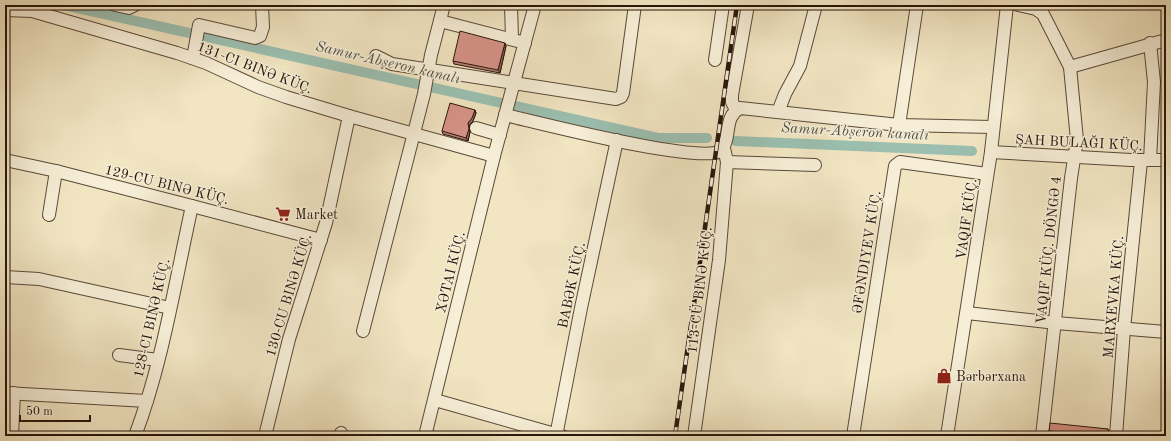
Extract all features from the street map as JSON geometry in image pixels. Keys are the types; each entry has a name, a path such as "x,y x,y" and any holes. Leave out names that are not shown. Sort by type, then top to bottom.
{"street":[{"path":"115,5 130,8 135,5"},
{"path":"193,58 194,43 199,25 255,38 262,33 262,5"},
{"path":"363,330 415,133 444,5"},
{"path":"511,5 512,39"},
{"path":"514,82 535,5"},
{"path":"376,56 392,64 428,74 514,82 616,99 621,97 635,5"},
{"path":"715,60 724,5"},
{"path":"736,110 732,102 732,96 748,5"},
{"path":"778,112 785,94 800,66 816,5"},
{"path":"899,125 918,5"},
{"name":"VAQIF KÜÇ.","path":"947,436 988,174 1007,5"},
{"path":"1018,5 1036,9 1043,14 1070,67 1150,43 1166,40"},
{"name":"131-CI BINƏ KÜÇ.","path":"5,10 37,12 193,58 258,87 349,116 494,156"},
{"path":"440,21 525,43"},
{"name":"MARXEVKA KÜÇ.","path":"1116,436 1124,329 1154,82 1150,43"},
{"name":"VAQIF KÜÇ. DÖNGƏ 4","path":"1042,436 1077,140 1070,67"},
{"name":"XƏTAI KÜÇ.","path":"425,436 494,156 514,82"},
{"path":"505,115 644,146 703,153 715,153 724,148 730,118 736,110 746,108 899,125 993,127"},
{"name":"130-CU BINƏ KÜÇ.","path":"265,436 289,339 321,240 349,116"},
{"path":"476,128 500,135"},
{"name":"BABƏK KÜÇ.","path":"558,436 617,140"},
{"name":"113-CÜ BINƏ KÜÇ.","path":"694,436 719,260 727,162 724,148"},
{"path":"991,152 1074,157 1166,160"},
{"name":"129-CU BINƏ KÜÇ.","path":"5,160 56,171 321,240"},
{"path":"727,162 815,164"},
{"name":"ƏFƏNDIYEV KÜÇ.","path":"853,436 895,166 900,162 988,174"},
{"path":"49,215 56,171"},
{"name":"128-CI BINƏ KÜÇ.","path":"135,436 147,401 158,360 192,206"},
{"path":"5,277 39,279 170,308"},
{"path":"967,313 1056,323 1166,332"},
{"path":"119,355 158,360"},
{"path":"12,436 10,393 147,401"},
{"path":"435,400 558,436"}],"building":[{"path":"460,31 505,43 498,70 453,61"},
{"path":"450,103 475,110 468,123 469,129 466,138 442,131"},
{"path":"1050,423 1108,429 1109,436 1049,431"}],"waterway":[{"name":"Samur-Abşeron kanalı","path":"64,5 658,138 707,138"},
{"name":"Samur-Abşeron kanalı","path":"736,141 972,151"}],"railway":[{"path":"675,436 737,5"}],"place":[{"name":"Market","path":"283,214"},
{"name":"Bərbərxana","path":"944,376"}]}
